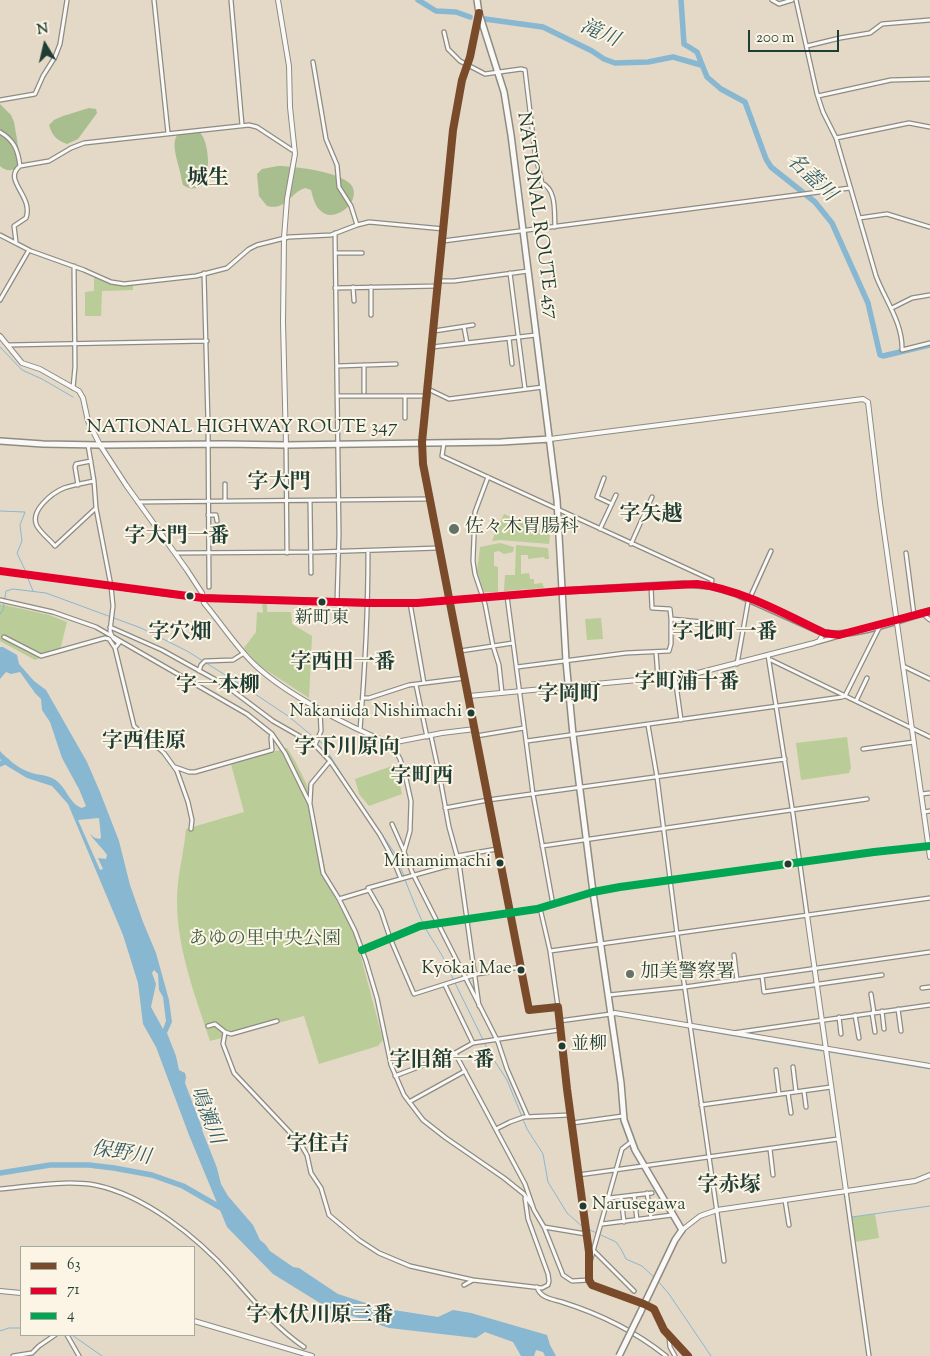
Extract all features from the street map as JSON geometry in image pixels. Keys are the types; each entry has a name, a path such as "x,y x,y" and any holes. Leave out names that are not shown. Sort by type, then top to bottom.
{"highway":[{"name":"NATIONAL ROUTE 457","path":"477,0 479,13 504,92 550,439"},
{"name":"NATIONAL HIGHWAY ROUTE 347","path":"0,441 88,445 337,445 550,439"},
{"path":"550,439 573,735 624,1116 631,1142 682,1230 619,1356"},
{"path":"562,591 683,584 711,586 750,599 832,634 846,634 930,611"}],"street":[{"path":"0,100 35,94 60,44 67,0"},
{"path":"154,0 168,133"},
{"path":"231,0 242,125"},
{"path":"278,0 289,66 290,107 295,154 286,199 284,238 283,322 287,553"},
{"path":"772,0 779,4 794,0 818,96 823,112 836,138 876,276 884,296 892,308 901,335 902,350 930,343"},
{"path":"479,13 462,80 454,130 422,442 423,464 529,1010 558,1007"},
{"path":"807,46 870,33 882,24 930,20"},
{"path":"444,32 448,49 466,65 485,74 521,68 525,70 535,152 542,183 552,192 555,227"},
{"path":"313,62 326,139 337,165 339,187 351,206 357,224"},
{"path":"818,96 891,80 930,79"},
{"path":"836,138 909,123 930,127"},
{"path":"16,243 14,226 24,220 28,210 26,199 15,181 16,169 20,166 49,161 84,143 254,125 292,150"},
{"path":"0,132 8,136 15,145 18,151 20,166"},
{"path":"443,241 850,188"},
{"path":"859,218 887,214 930,227"},
{"path":"0,235 29,250 118,284 196,276 204,272 227,268 252,247 284,238 331,235 357,224 380,222 444,229"},
{"path":"334,233 336,253 338,602"},
{"path":"0,300 29,250"},
{"path":"336,253 362,253"},
{"path":"73,388 75,384 74,266"},
{"path":"439,281 454,281 529,271"},
{"path":"204,272 207,341 209,587"},
{"path":"510,273 525,389"},
{"path":"335,288 438,286"},
{"path":"371,287 371,315"},
{"path":"353,288 354,301"},
{"path":"892,308 912,298 930,295"},
{"path":"434,331 473,326"},
{"path":"464,327 467,343"},
{"path":"432,348 537,335"},
{"path":"0,336 22,364 40,369 79,391 83,398 88,421 100,445 202,593 204,603 257,666 320,708 360,731 391,743 442,732 475,729"},
{"path":"509,338 512,364"},
{"path":"7,345 207,341"},
{"path":"337,366 396,364"},
{"path":"364,365 364,392"},
{"path":"428,389 449,398 544,386"},
{"path":"337,396 428,396"},
{"path":"405,396 405,418"},
{"path":"550,439 863,399 868,402 902,666 930,857"},
{"path":"444,442 442,456 712,580 711,586"},
{"path":"88,445 96,508 111,586 113,606 110,627 111,635 119,643 115,648"},
{"path":"78,484 76,464 90,461"},
{"path":"488,477 475,512 474,568 484,598 493,646 499,665 502,693"},
{"path":"604,478 597,497 612,504"},
{"path":"94,481 60,490 41,505 36,515 36,523 38,528 55,546 96,508"},
{"path":"225,484 225,500"},
{"path":"600,530 616,495"},
{"path":"631,544 652,497"},
{"path":"138,502 429,498"},
{"path":"310,501 311,573"},
{"path":"208,515 216,515 217,520"},
{"path":"208,536 220,536"},
{"path":"176,554 338,552 439,548"},
{"path":"360,731 368,603 368,551"},
{"path":"737,664 746,608 771,551"},
{"path":"906,553 914,615"},
{"path":"0,571 203,598 410,603 562,591"},
{"path":"517,667 626,652 669,651 671,644 670,609 652,608 652,586"},
{"path":"507,596 533,794 553,905"},
{"path":"0,600 79,620 111,635 246,714 272,734 281,745 310,804"},
{"path":"410,603 424,683"},
{"path":"922,613 930,620"},
{"path":"671,619 713,624"},
{"path":"845,696 880,625"},
{"path":"110,627 162,650 225,686 273,721 317,742 380,835 403,879"},
{"path":"814,643 819,641 824,632"},
{"path":"469,696 675,677 737,664 846,634"},
{"path":"4,637 40,656 105,638 109,639 115,648 127,690 134,726 152,741 174,767 185,791 190,812 191,829"},
{"path":"460,651 513,643"},
{"path":"656,652 658,679"},
{"path":"199,671 205,661 233,660 245,653"},
{"path":"768,655 793,810 869,1356"},
{"path":"770,660 930,737"},
{"path":"902,666 930,679"},
{"path":"675,677 681,720"},
{"path":"363,698 424,683 465,678"},
{"path":"856,701 867,678"},
{"path":"416,685 457,856 480,1006"},
{"path":"527,741 845,696"},
{"path":"317,742 321,731 320,708"},
{"path":"648,725 657,777 677,934 724,1261"},
{"path":"476,736 524,728"},
{"path":"174,767 195,772 272,750 272,734"},
{"path":"862,749 914,742"},
{"path":"391,743 400,759 411,801 410,830 404,852"},
{"path":"445,808 488,800 785,759"},
{"path":"330,761 311,784 310,804 321,866 323,873 339,899 362,950 374,987 395,1076 409,1102 433,1128 504,1178 525,1195 533,1207"},
{"path":"921,794 930,793"},
{"path":"542,846 867,799"},
{"path":"924,812 930,811"},
{"path":"392,824 413,874 497,1039 528,1117"},
{"path":"362,950 420,926 540,908 593,892 799,862 929,846"},
{"path":"457,856 497,850"},
{"path":"339,899 369,890 368,888 403,879 413,874 458,863"},
{"path":"369,890 381,911 390,938 414,994 475,975 521,967"},
{"path":"550,951 930,898"},
{"path":"540,908 550,951 558,1007 559,1030 590,1262 589,1280 592,1285 644,1304 656,1311 661,1326 688,1356"},
{"path":"608,995 685,987 930,952"},
{"path":"734,955 737,980"},
{"path":"762,976 764,992 882,975"},
{"path":"444,985 473,1043"},
{"path":"922,988 930,987"},
{"path":"871,994 875,1032"},
{"path":"731,1033 930,1005"},
{"path":"898,1009 901,1031"},
{"path":"882,1012 884,1029"},
{"path":"558,1021 611,1014 930,1066"},
{"path":"855,1015 859,1038"},
{"path":"839,1018 841,1034"},
{"path":"208,1026 214,1024 228,1034 277,1022"},
{"path":"395,1076 455,1053 473,1043 559,1030"},
{"path":"225,1032 223,1044 234,1073 300,1143 307,1155 311,1173 322,1188 329,1215 359,1240 388,1257 410,1266 473,1280 542,1288 548,1285 549,1278 528,1218 525,1195"},
{"path":"455,1053 525,1184 563,1275 572,1280 589,1280"},
{"path":"793,1067 796,1092"},
{"path":"776,1070 779,1094"},
{"path":"409,1102 465,1071"},
{"path":"701,1105 831,1087"},
{"path":"804,1091 806,1107"},
{"path":"788,1093 791,1113"},
{"path":"496,1129 510,1122 528,1117 570,1115"},
{"path":"572,1123 624,1116"},
{"path":"578,1175 838,1139"},
{"path":"590,1262 622,1149 631,1142"},
{"path":"770,1149 773,1174"},
{"path":"682,1230 700,1216 717,1210 915,1181 930,1175"},
{"path":"0,1188 84,1184 120,1192 137,1200 167,1218 217,1260 275,1324 304,1346"},
{"path":"647,1193 651,1218"},
{"path":"609,1198 652,1193"},
{"path":"634,1195 638,1220"},
{"path":"621,1197 624,1222"},
{"path":"785,1200 789,1225"},
{"path":"601,1226 673,1214"},
{"path":"544,1227 586,1234"},
{"path":"594,1251 634,1291"},
{"path":"464,1285 473,1280"},
{"path":"537,1287 542,1296 623,1327 666,1356"},
{"path":"0,1290 20,1293"},
{"path":"195,1321 312,1356"},
{"path":"13,1356 32,1353 54,1336"},
{"path":"68,1336 79,1356"},
{"path":"669,1336 670,1347 675,1356"}],"green space":[{"path":"0,104 11,115 14,122 21,163 11,170 6,170 0,166"},
{"path":"89,108 96,109 97,113 78,139 67,144 53,135 49,125 54,120"},
{"path":"186,129 200,132 207,148 207,179 196,188 189,188 183,185 175,151 177,135"},
{"path":"278,166 319,171 349,182 354,194 349,206 338,213 326,214 317,207 311,190 305,188 279,206 267,206 259,196 257,174 262,169"},
{"path":"94,276 113,285 133,285 133,290 102,291 101,316 85,316 85,292 94,291"},
{"path":"504,514 550,535 549,544 492,541"},
{"path":"500,543 514,547 513,552 504,554 499,551 494,552 494,566 498,567 498,592 484,592 477,571 480,547"},
{"path":"516,545 548,548 549,559 544,557 528,559 528,555 521,555 521,574 529,573 530,579 534,579 534,584 542,583 544,588 504,591 505,575 515,575"},
{"path":"262,602 267,602 267,612 291,612 292,624 312,636 309,698 260,666 244,648 256,632 257,612 263,613"},
{"path":"0,604 49,615 67,622 60,650 35,660 0,641"},
{"path":"601,618 603,639 587,640 585,619"},
{"path":"847,737 851,768 849,773 801,780 796,743"},
{"name":"あゆの里中央公園","path":"287,748 308,787 329,887 349,924 358,946 383,1040 378,1046 319,1064 304,1016 210,1041 183,954 178,919 178,883 186,829 244,812 231,764"},
{"path":"392,766 397,771 402,794 369,806 359,794 355,779"},
{"path":"875,1214 879,1238 855,1242 852,1217"}],"water":[{"path":"0,647 3,647 17,655 19,664 34,681 46,690 87,762 119,841 130,885 156,953 169,1000 172,1022 167,1033 179,1070 185,1073 185,1083 203,1128 202,1130 217,1168 221,1184 228,1196 253,1225 260,1240 270,1251 293,1267 299,1268 338,1294 381,1308 438,1317 453,1310 471,1313 547,1335 556,1356 545,1356 543,1352 536,1350 534,1356 521,1356 513,1342 485,1332 476,1338 389,1328 328,1308 273,1274 227,1227 189,1135 156,1047 143,1024 138,983 123,935 68,804 52,786 27,778 7,766 0,759 0,751 13,763 25,770 55,779 72,801 82,808 86,806 79,789 62,758 50,722 42,710 41,699 20,672 11,674 6,672 0,679","holes":["99,818 100,839 90,834 107,855 106,859 98,858 103,869 100,870 78,820","154,970 158,974 159,990 163,997 166,1021 163,1029 151,1007 156,984 152,973"]}],"waterway":[{"name":"滝川","path":"418,0 436,11 456,12 470,17"},
{"name":"名蓋川","path":"681,0 684,44 697,52 707,77 721,89 745,102 766,159 771,167 815,202 832,223 868,303 880,355 883,356 930,345"},
{"name":"滝川","path":"485,19 543,27 615,63 648,62 673,57 701,65"},
{"path":"0,347 22,370 73,397"},
{"path":"0,511 25,512 20,525 22,541 17,553 26,572"},
{"path":"27,576 33,591"},
{"path":"0,614 3,610 6,591 13,589 46,593 141,628 187,651 246,688 288,716 316,739"},
{"path":"319,741 358,800"},
{"name":"鳴瀬川","path":"0,764 7,761"},
{"path":"366,811 394,852 404,876"},
{"path":"405,880 424,925 445,960 453,979"},
{"path":"455,983 490,1054 507,1080 527,1129 543,1154 548,1182 567,1213 584,1228"},
{"path":"694,1029 822,1051"},
{"path":"830,1052 930,1069"},
{"name":"保野川","path":"0,1173 50,1165 89,1165 114,1168 152,1175 183,1186 223,1209"},
{"path":"852,1217 930,1206"},
{"path":"588,1229 616,1242 626,1259 642,1266 655,1278"},
{"path":"658,1281 711,1356"},
{"path":"0,1331 9,1328 20,1328"},
{"path":"73,1336 102,1356"}],"transit line":[{"name":"63","path":"479,13 470,57 462,80 453,130 422,442 423,464 529,1010 558,1007 589,1252 589,1280 592,1285 654,1309 664,1330 688,1356"},
{"name":"71","path":"0,571 203,598 368,603 417,603 562,591 697,584 746,597 778,610 824,633 839,635 930,611"},
{"name":"4","path":"362,950 420,926 537,909 593,892 620,887 930,846"}],"place":[{"name":"佐々木胃腸科","path":"454,529"},
{"name":"新町東","path":"322,602"},
{"name":"Nakaniida Nishimachi","path":"471,713"},
{"name":"Minamimachi","path":"500,863"},
{"name":"Kyōkai Mae","path":"521,970"},
{"name":"加美警察署","path":"630,974"},
{"name":"並柳","path":"562,1046"},
{"name":"Narusegawa","path":"583,1206"}],"district":[{"name":"城生","path":"208,180"},
{"name":"字大門","path":"279,484"},
{"name":"字矢越","path":"651,516"},
{"name":"字大門一番","path":"177,538"},
{"name":"字穴畑","path":"180,634"},
{"name":"字北町一番","path":"725,634"},
{"name":"字西田一番","path":"343,664"},
{"name":"字町浦十番","path":"687,684"},
{"name":"字一本柳","path":"218,687"},
{"name":"字岡町","path":"569,696"},
{"name":"字西佳原","path":"144,743"},
{"name":"字下川原向","path":"347,749"},
{"name":"字町西","path":"422,778"},
{"name":"字旧舘一番","path":"442,1062"},
{"name":"字住吉","path":"318,1146"},
{"name":"字赤塚","path":"729,1187"},
{"name":"字木伏川原三番","path":"320,1317"}]}
